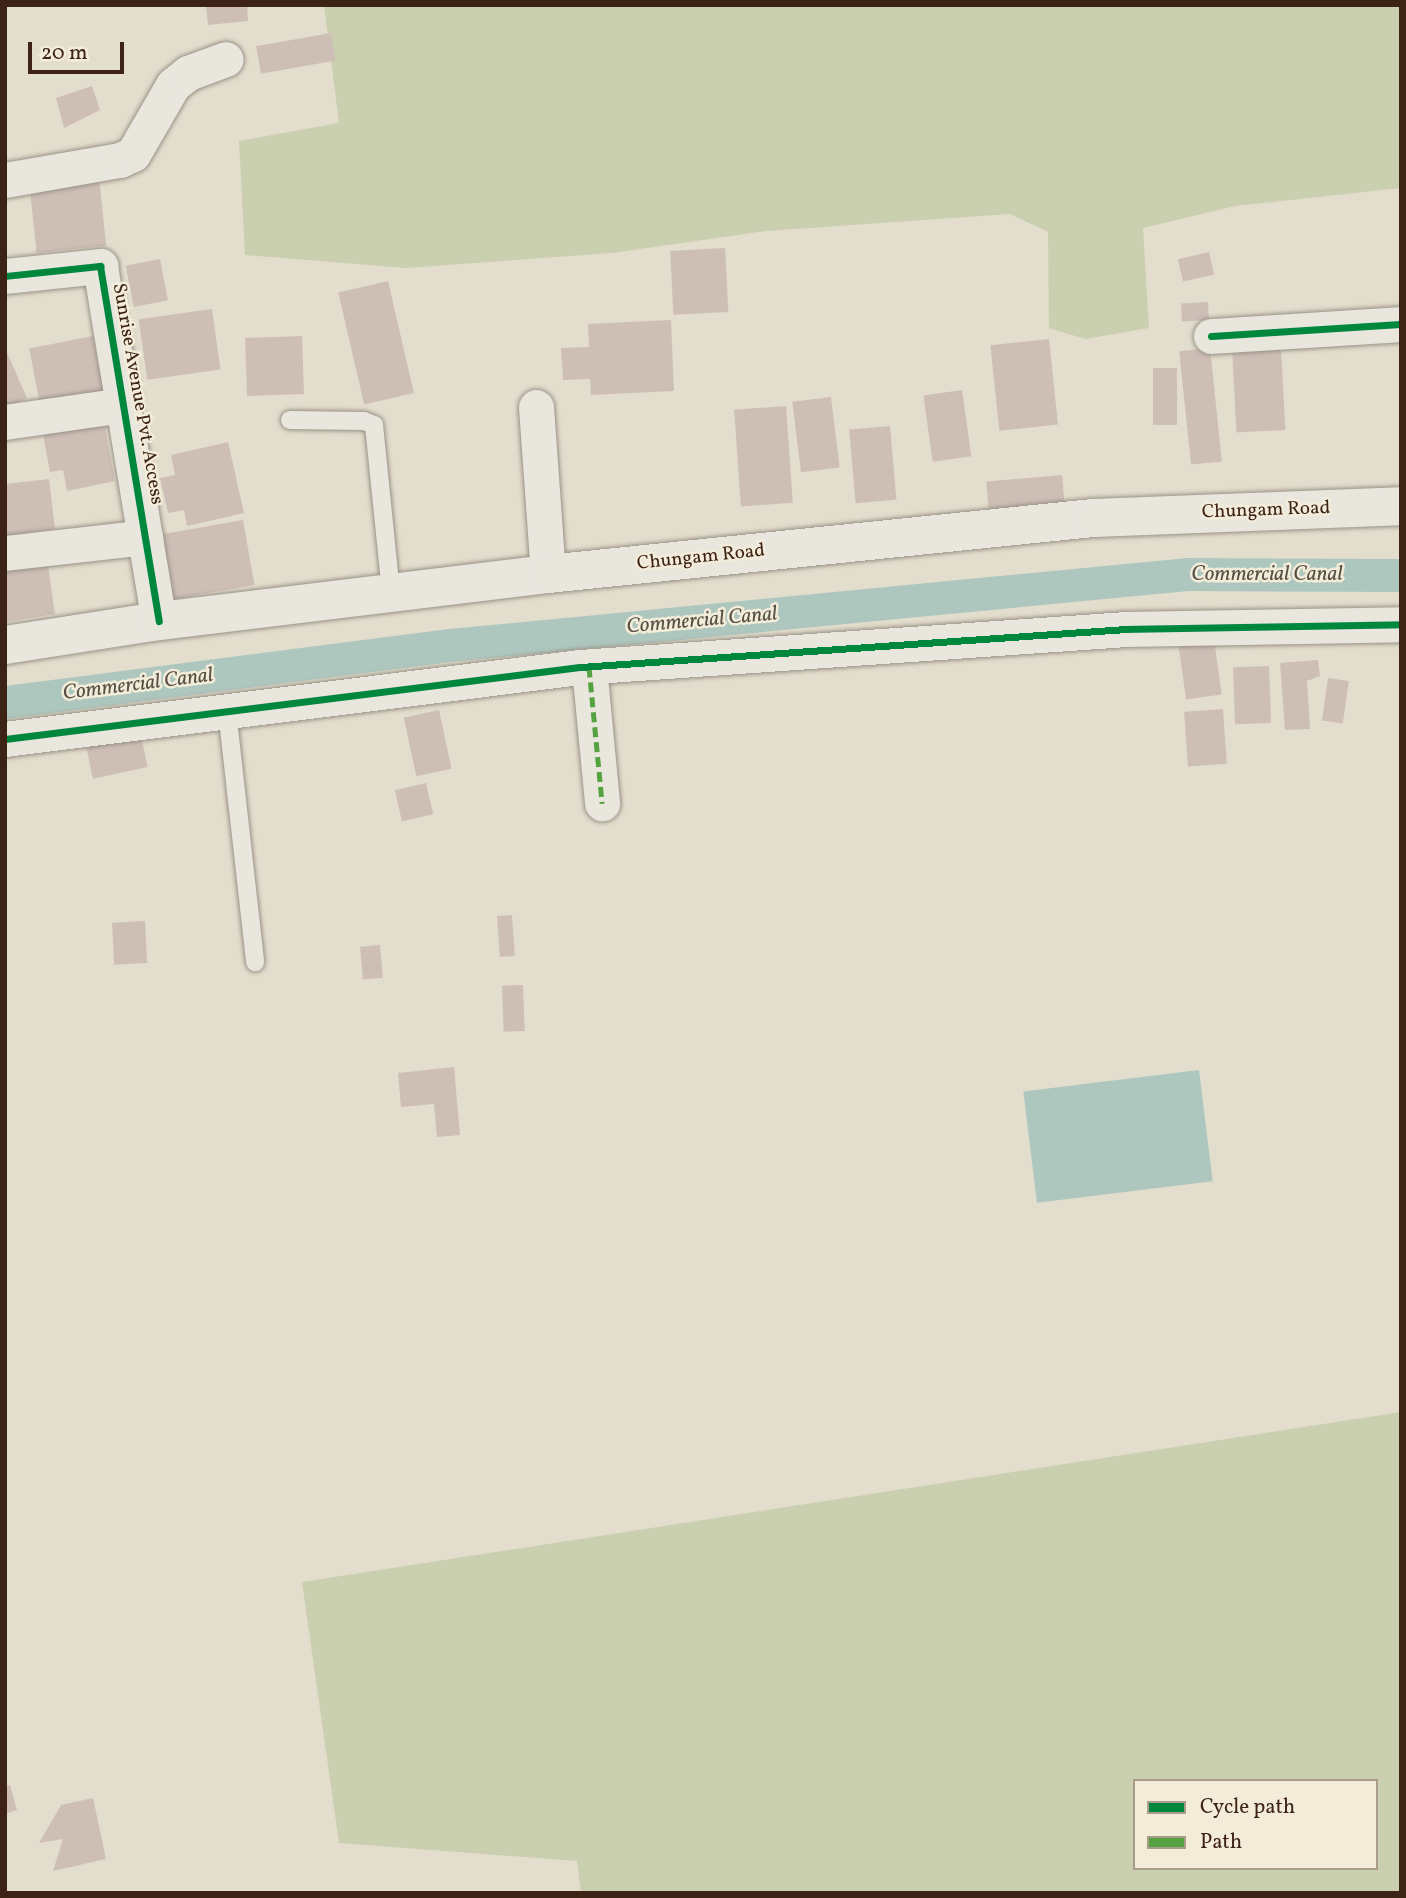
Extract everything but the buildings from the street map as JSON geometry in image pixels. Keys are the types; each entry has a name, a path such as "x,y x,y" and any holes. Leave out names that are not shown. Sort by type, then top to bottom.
{"main road":[{"name":"Chungam Road","path":"5,645 159,621 548,574 1094,518 1401,506"}],"street":[{"path":"5,180 120,160 133,154 173,85 188,73 226,59"},
{"name":"Sunrise Avenue Pvt. Access","path":"5,276 100,266 159,621"},
{"path":"1211,336 1401,324"},
{"path":"5,422 123,405"},
{"path":"536,407 548,574"},
{"path":"5,553 145,537"},
{"path":"5,739 589,667 1126,629 1401,624"},
{"path":"589,667 602,803"}],"lane":[{"path":"290,420 363,421 374,425 391,593"},
{"path":"228,711 255,962"}],"green space":[{"path":"324,5 1401,5 1401,188 1235,206 1143,228 1149,328 1085,339 1049,328 1048,232 1010,214 766,231 612,253 406,268 245,255 239,141 339,123"},
{"path":"1401,1412 1401,1893 581,1893 577,1861 339,1843 302,1582"}],"water":[{"path":"1199,1070 1213,1181 1037,1203 1023,1092"}],"waterway":[{"name":"Commercial Canal","path":"5,702 450,645 1187,574 1401,575"}],"marked path":[{"path":"589,667 602,803"}],"cycle path":[{"path":"5,276 100,266 159,621"},
{"path":"1211,336 1401,324"},
{"path":"5,739 580,667 1126,629 1401,624"}]}
